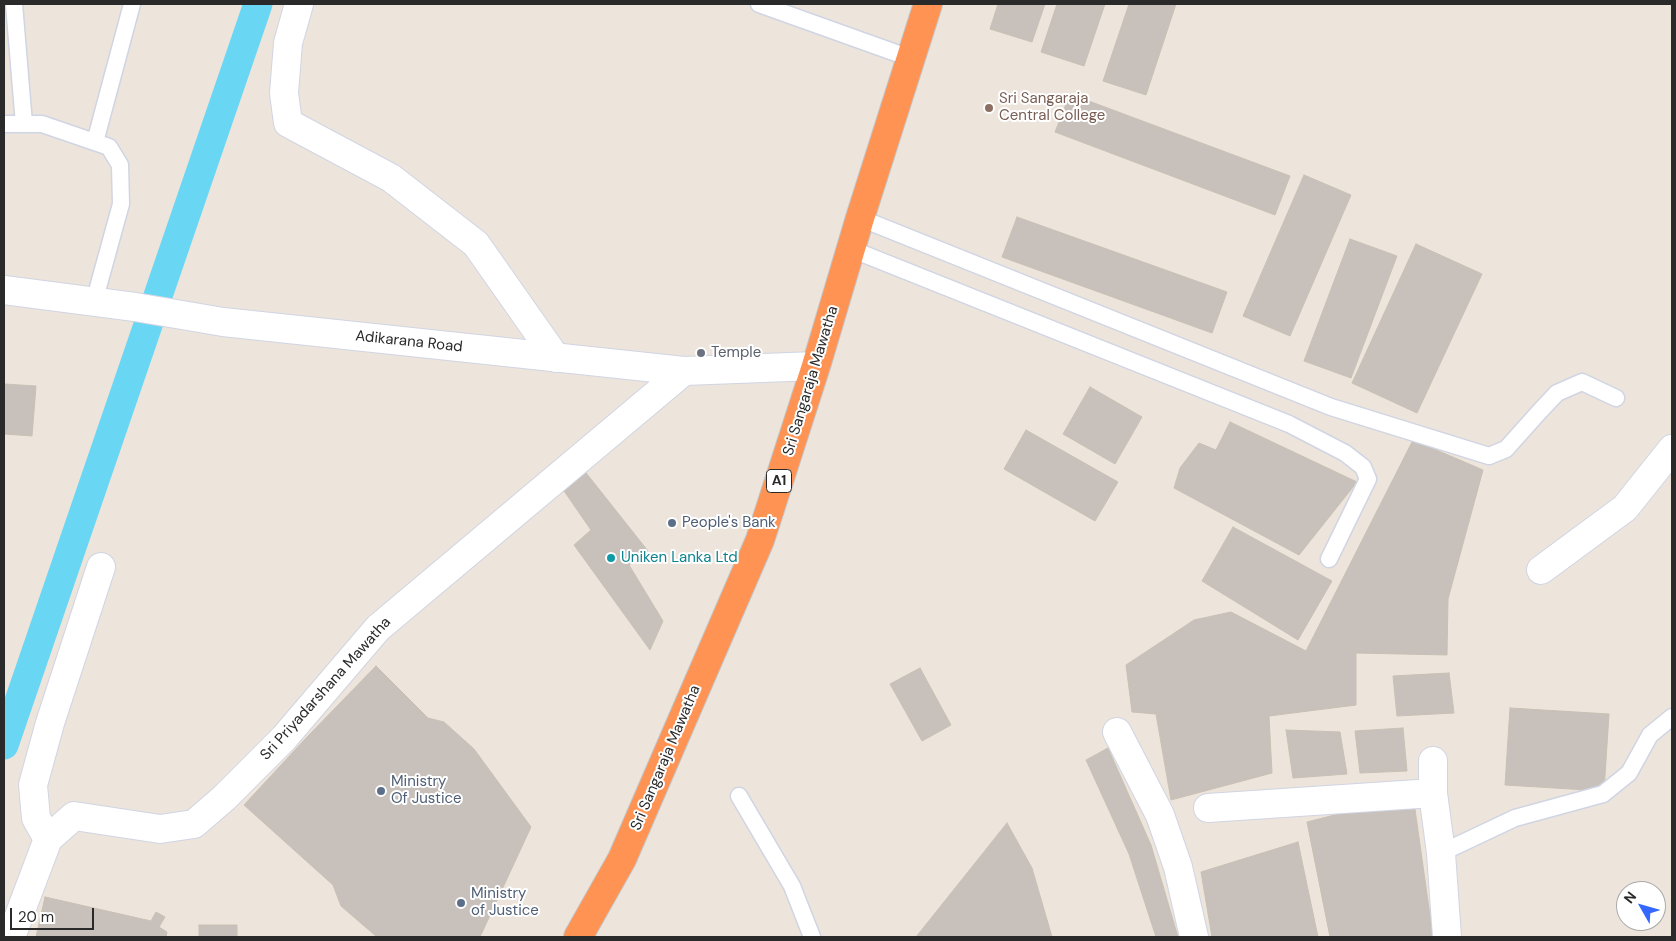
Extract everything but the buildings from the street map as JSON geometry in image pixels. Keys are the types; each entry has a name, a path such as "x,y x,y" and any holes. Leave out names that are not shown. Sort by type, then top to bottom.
{"highway":[{"name":"Sri Sangaraja Mawatha","path":"578,937 622,860 760,540 928,4"}],"street":[{"path":"299,4 288,43 284,93 288,123 391,178 476,244 556,358"},
{"name":"Adikarana Road","path":"4,290 135,307 224,322 684,371 816,366"},
{"name":"Sri Priyadarshana Mawatha","path":"11,937 48,839 74,816 160,829 194,824 224,798 284,738 378,628 684,371"},
{"path":"1541,570 1625,508 1672,449"},
{"path":"48,839 36,818 33,785 50,723 101,567"},
{"path":"1117,732 1160,815 1178,867 1194,937"},
{"path":"1433,761 1432,793 1441,853 1446,937"},
{"path":"1208,808 1432,793"}],"lane":[{"path":"14,4 24,124"},
{"path":"95,142 132,4"},
{"path":"759,4 910,58"},
{"path":"4,124 42,124 109,146 120,165 121,204 94,302"},
{"path":"860,218 1331,408 1488,456 1506,449 1557,393 1582,382 1616,398"},
{"path":"851,250 1289,424 1345,453 1363,467 1368,479 1329,559"},
{"path":"1441,853 1515,818 1603,794 1630,773 1650,735 1672,717"},
{"path":"739,796 792,886 812,937"}],"waterway":[{"path":"4,745 258,4"}],"place":[{"name":"Sri Sangaraja Central College","path":"989,108"},
{"name":"Temple","path":"701,353"},
{"name":"People's Bank","path":"672,523"},
{"name":"Uniken Lanka Ltd","path":"611,558"},
{"name":"Ministry Of Justice","path":"381,791"},
{"name":"Ministry of Justice","path":"461,903"}]}
